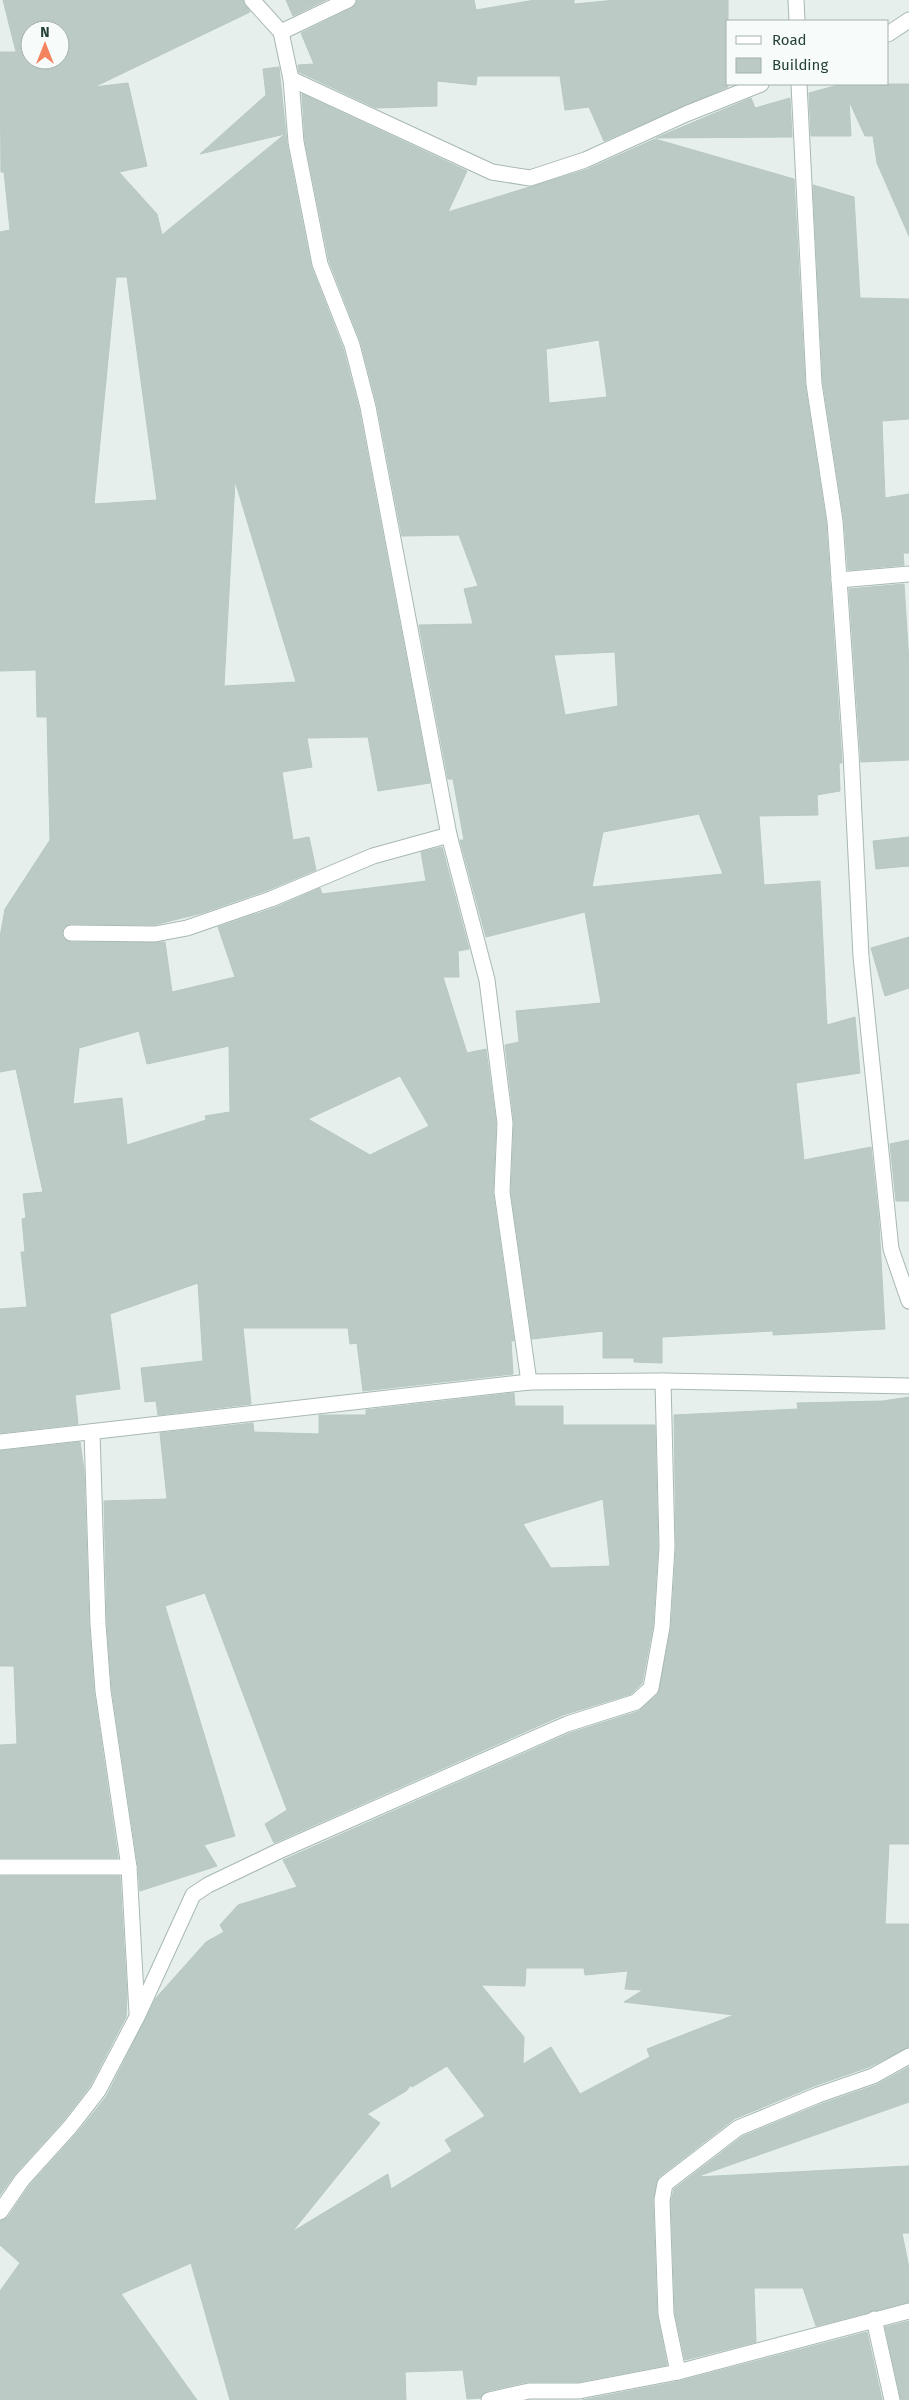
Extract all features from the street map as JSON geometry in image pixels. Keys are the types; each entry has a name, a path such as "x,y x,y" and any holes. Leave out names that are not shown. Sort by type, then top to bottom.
{"street":[{"path":"252,0 281,32 291,79 296,142 320,264 352,344 368,407 449,835 487,980 505,1123 502,1192 529,1382"},
{"path":"281,32 348,0"},
{"path":"796,0 797,20"},
{"path":"889,33 909,20"},
{"path":"291,79 492,172 530,178 585,160 686,114 758,85"},
{"path":"799,85 814,384 835,521 840,580 860,957 891,1248 909,1302"},
{"path":"840,580 909,574"},
{"path":"72,933 155,934 187,928 271,899 372,856 449,835"},
{"path":"0,2212 22,2180 70,2127 98,2091 138,2014 194,1895 208,1885 279,1851 567,1724 636,1702 651,1688 662,1627 667,1547 663,1381"},
{"path":"0,1442 529,1382 663,1381 909,1386"},
{"path":"92,1432 98,1624 103,1691 129,1867 138,2014"},
{"path":"0,1867 129,1867"},
{"path":"678,2372 666,2314 662,2200 665,2184 738,2128 818,2095 873,2076 909,2056"},
{"path":"489,2400 529,2391 580,2396 779,2347 874,2319 909,2311"},
{"path":"874,2319 892,2400"}],"building":[{"path":"3,0 243,0 250,12 94,87 128,83 147,166 119,172 157,214 162,235 285,134 200,154 266,95 263,69 279,67 287,144 311,266 343,348 359,409 430,783 378,791 368,737 307,738 312,767 282,772 293,840 309,837 316,870 268,890 202,913 154,925 71,924 63,928 63,937 71,942 165,942 172,992 235,977 218,927 274,908 320,888 322,894 426,881 421,852 442,847 469,949 458,951 459,977 443,977 467,1053 486,1049 496,1123 493,1193 514,1341 511,1341 513,1374 363,1391 357,1343 350,1344 348,1328 243,1328 251,1404 158,1415 156,1401 145,1402 141,1368 203,1361 198,1283 110,1314 120,1389 75,1395 78,1424 0,1433 0,1309 27,1307 21,1252 25,1252 22,1219 26,1218 23,1194 43,1192 16,1069 0,1072 0,937 5,909 50,840 47,717 37,717 36,670 0,671 0,232 10,230 4,172 1,172 0,52 16,52","holes":["116,277 127,277 157,500 94,504","235,481 296,682 224,686","139,1031 147,1064 229,1046 230,1112 205,1116 206,1120 127,1145 122,1098 73,1104 79,1048","400,1076 429,1126 370,1155 308,1119"]},
{"path":"286,0 326,0 293,16"},
{"path":"357,0 474,0 476,10 535,0 574,0 574,4 616,0 728,0 728,20 726,20 726,85 728,87 604,141 589,107 565,110 560,76 477,76 476,85 437,81 437,106 376,108 299,72 298,65 314,64 301,33 352,8"},
{"path":"909,84 909,236 877,163 873,136 865,136 849,101 851,136 811,136 809,93 838,85"},
{"path":"302,94 467,171 448,212 588,169 655,139 794,179 805,384 826,522 842,763 839,763 840,791 817,795 818,815 759,816 764,885 820,881 827,1025 855,1017 860,1073 796,1083 804,1160 871,1147 879,1223 885,1329 773,1335 773,1331 662,1337 662,1363 634,1362 634,1358 603,1358 603,1331 532,1339 511,1192 514,1122 505,1045 519,1042 516,1011 601,1003 585,912 486,937 460,840 464,840 453,779 448,779 419,625 473,624 464,589 478,586 459,535 402,536 377,405 361,343 329,261 305,141","holes":["599,340 607,397 549,403 546,349","615,652 618,706 565,715 554,655","699,814 723,874 592,887 603,832"]},
{"path":"751,98 755,108 790,98 792,137 656,138"},
{"path":"813,185 854,197 860,298 909,299 909,419 882,421 885,498 909,494 909,553 903,553 904,565 848,570 844,520 823,383"},
{"path":"904,584 909,663 909,760 861,762 849,589"},
{"path":"909,837 909,866 876,869 873,841"},
{"path":"909,937 909,988 885,996 871,948"},
{"path":"909,1140 909,1201 896,1201 890,1144"},
{"path":"514,1393 515,1406 563,1406 563,1425 655,1425 658,1547 653,1626 642,1683 631,1694 563,1715 274,1843 265,1824 287,1810 205,1593 165,1606 235,1836 204,1845 217,1866 140,1891 112,1690 107,1624 104,1501 167,1499 160,1433 253,1423 254,1432 319,1434 319,1415 366,1415 366,1410","holes":["603,1499 610,1566 551,1568 523,1524"]},
{"path":"909,1397 909,1844 889,1844 885,1924 909,1924 909,2047 869,2067 814,2086 734,2119 659,2177 653,2200 657,2314 667,2365 578,2382 527,2382 487,2391 480,2398 467,2399 463,2370 405,2372 406,2400 230,2400 191,2263 121,2294 197,2400 0,2400 0,2291 20,2263 0,2245 0,2221 8,2217 29,2186 77,2133 106,2097 156,1998 206,1942 224,1932 220,1925 238,1905 297,1887 283,1860 570,1733 639,1711 658,1694 671,1628 676,1548 674,1415 798,1409 797,1403 883,1401","holes":["526,1968 584,1968 585,1975 628,1971 625,1989 643,1990 624,2002 734,2015 647,2049 650,2057 580,2094 551,2047 523,2064 524,2037 481,1985 525,1986","447,2066 485,2116 445,2140 452,2151 391,2189 388,2174 292,2232 380,2123 367,2114 406,2091 411,2085 412,2087"]},
{"path":"80,1442 84,1470 89,1624 94,1692 118,1858 0,1858 0,1745 17,1744 14,1666 0,1666 0,1451"},
{"path":"0,1876 120,1876 127,1997 126,2017 90,2086 63,2121 15,2174 0,2195"},
{"path":"909,2067 909,2102 696,2177 909,2166 909,2233 902,2233 909,2268 909,2302 816,2326 803,2288 754,2288 756,2342 685,2360 675,2313 671,2201 674,2189 743,2136 821,2104 876,2085"},
{"path":"909,2321 909,2400 901,2400 885,2327"},
{"path":"867,2332 882,2400 582,2400 680,2381"}]}
